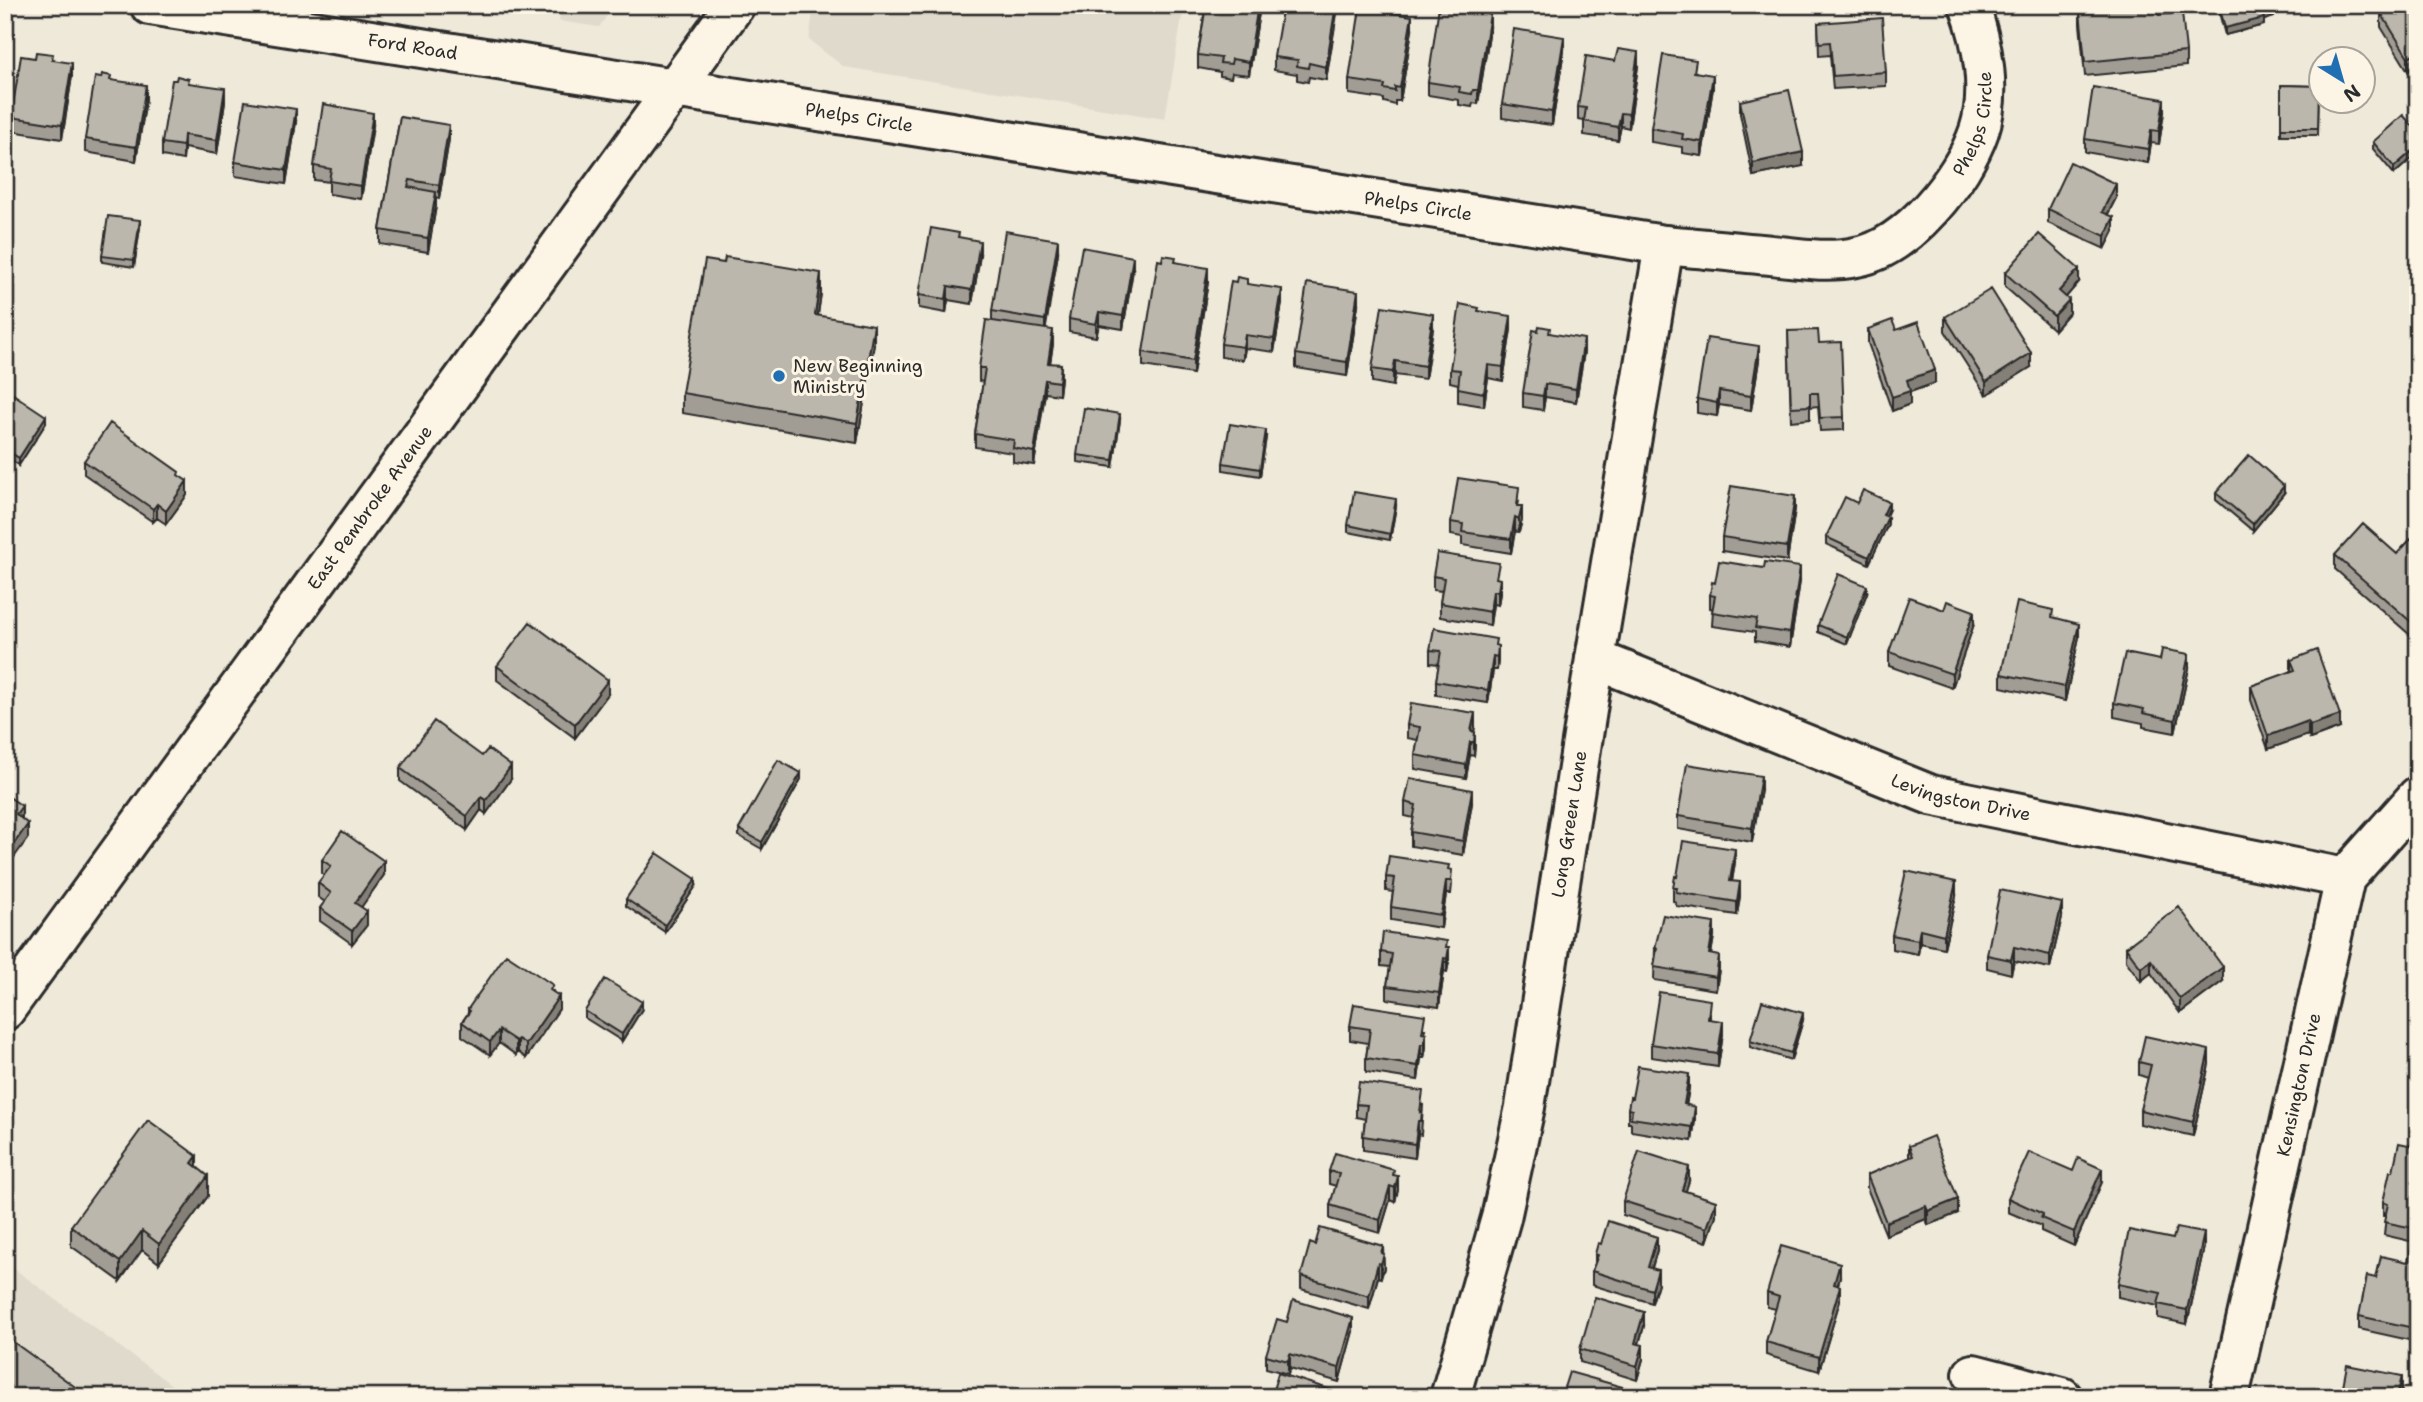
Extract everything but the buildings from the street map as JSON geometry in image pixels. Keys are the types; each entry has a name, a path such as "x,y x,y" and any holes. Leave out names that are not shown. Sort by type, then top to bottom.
{"street":[{"name":"Ford Road","path":"150,5 675,90"},
{"name":"East Pembroke Avenue","path":"5,1010 735,5"},
{"name":"Phelps Circle","path":"675,90 1664,245 1827,260 1859,257 1892,242 1918,222 1943,195 1964,162 1979,130 1984,94 1983,56 1977,26 1969,5"},
{"name":"Long Green Lane","path":"1450,1397 1501,1218 1525,1107 1595,659 1664,245"},
{"name":"Levingston Drive","path":"1595,659 1931,795 2345,878"},
{"name":"Kensington Drive","path":"2230,1397 2345,878 2418,796"},
{"path":"1973,1374 2062,1397"}],"shaded area":[{"path":"561,5 615,5 599,27 559,21"},
{"path":"814,5 1184,5 1165,119 844,67 809,40"},
{"path":"5,1262 188,1397 5,1397"}],"place":[{"name":"New Beginning Ministry","path":"779,376"}]}
